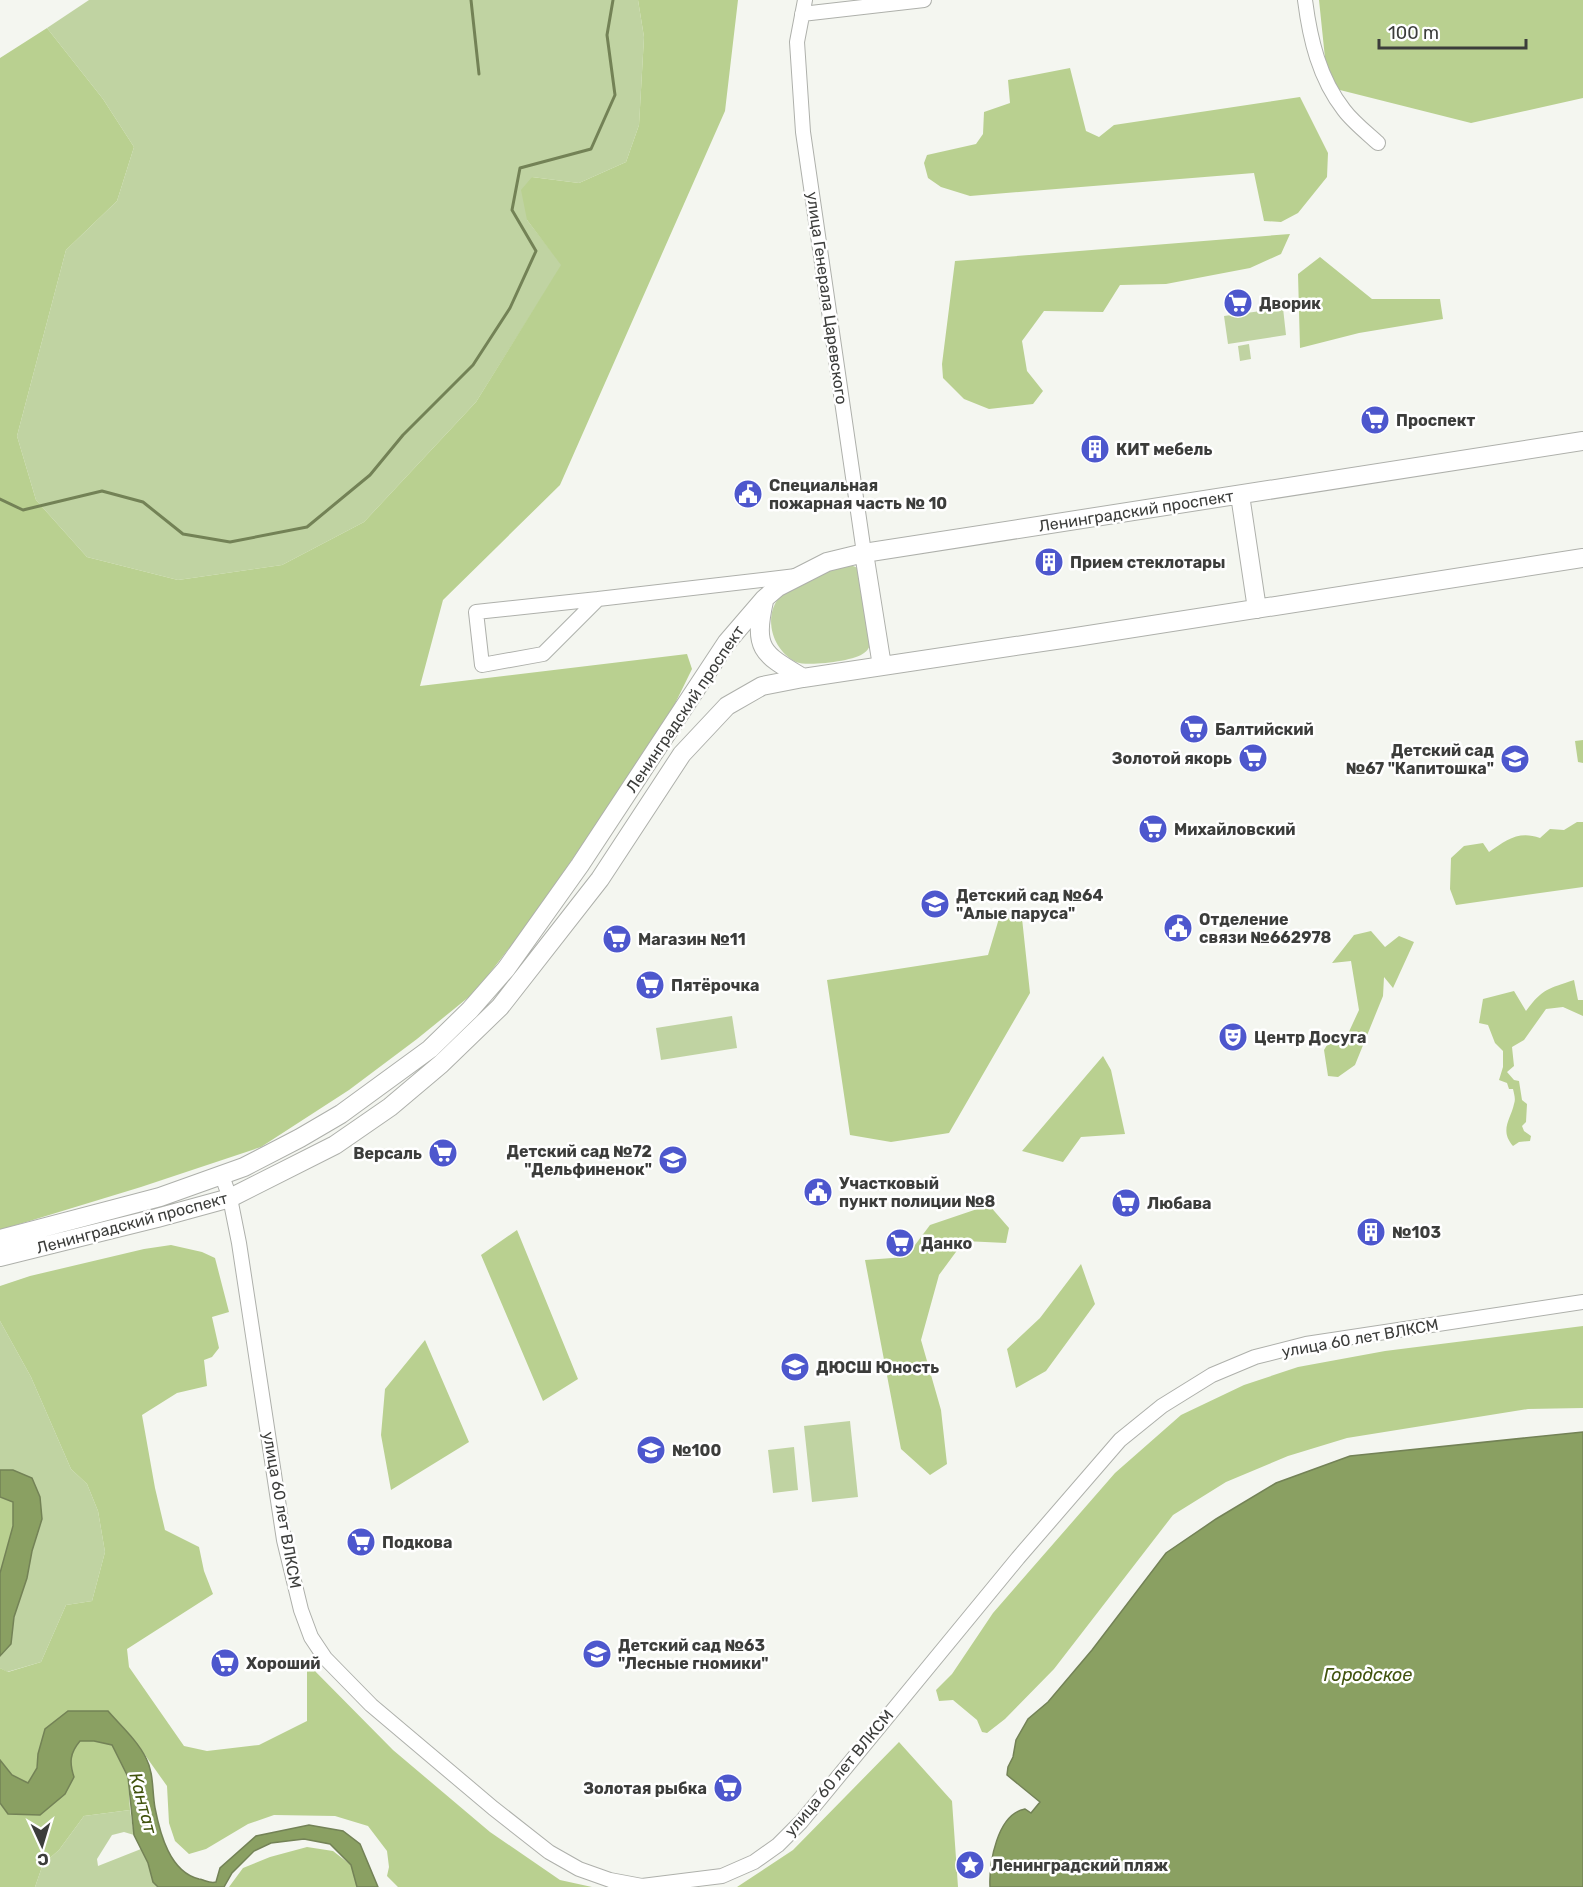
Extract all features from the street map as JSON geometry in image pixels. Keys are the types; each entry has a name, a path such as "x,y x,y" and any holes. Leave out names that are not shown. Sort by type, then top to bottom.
{"main road":[{"name":"Ленинградский проспект","path":"0,1239 160,1197 222,1176 300,1138 382,1084 430,1048 489,990 541,922 727,642 764,600 778,587 797,576 827,562 864,553 1583,441"},
{"path":"1240,495 1257,609"},
{"path":"864,553 882,666"},
{"name":"Ленинградский проспект","path":"0,1257 230,1198 335,1145 390,1107 441,1064 500,1007 551,945 600,879 681,754 728,706 762,686 1583,558"},
{"path":"764,600 758,632 764,648 773,659 803,678"}],"street":[{"path":"803,7 924,0"},
{"path":"1305,0 1310,34 1321,72 1344,110 1378,143"},
{"name":"улица Генерала Царевского","path":"803,7 797,42 803,132 864,553"},
{"path":"598,599 543,654 482,665 476,612 797,576"},
{"name":"улица 60 лет ВЛКСМ","path":"222,1176 230,1198 239,1243 284,1540 301,1610 311,1637 325,1658 371,1705 549,1852 589,1873 642,1886 722,1876 754,1862 778,1845 798,1825 1018,1558 1120,1440 1162,1406 1212,1375 1255,1358 1306,1344 1583,1302"}],"shaded area":[{"path":"89,0 638,0 644,37 639,125 626,162 579,183 532,177 527,220 562,265 476,402 364,522 282,565 178,580 87,557 36,500 17,436 66,250 117,201 134,147 103,99 47,28"},
{"path":"638,0 738,0 725,111 560,485 443,600 420,686 687,654 692,669 667,720 531,920 475,992 417,1039 349,1090 261,1147 0,1230 0,58 47,28 103,99 134,147 117,201 66,250 17,436 36,500 87,557 178,580 282,565 364,522 476,402 561,265 527,220 521,190 532,177 579,183 626,162 639,125 644,37"},
{"path":"1319,0 1583,0 1583,98 1471,123 1328,87"},
{"path":"1070,68 1086,131 1099,137 1114,125 1300,97 1328,153 1327,177 1298,213 1281,222 1264,221 1254,173 970,196 941,187 928,178 924,163 927,155 976,144 983,134 984,112 1010,103 1008,80"},
{"path":"1290,234 1281,254 1250,268 1166,284 1120,285 1103,312 1044,311 1022,341 1027,371 1043,391 1033,404 989,409 964,399 943,378 942,364 955,261"},
{"path":"1320,257 1372,299 1440,299 1443,319 1359,333 1300,348 1298,274"},
{"path":"1283,308 1286,335 1228,344 1224,316"},
{"path":"1249,344 1251,359 1240,361 1238,346"},
{"path":"848,564 858,568 870,646 859,656 841,661 810,664 796,662 781,649 772,632 771,622 775,603 794,585 812,576"},
{"path":"1583,740 1583,763 1578,762 1575,741"},
{"path":"1577,822 1583,822 1583,887 1456,905 1450,889 1451,858 1464,846 1483,843 1489,852 1513,838 1526,835 1540,838 1550,829 1564,830"},
{"path":"1021,909 1030,993 949,1133 891,1142 850,1135 827,980 988,955 1000,915"},
{"path":"1371,931 1385,947 1399,936 1414,942 1393,988 1384,977 1383,996 1355,1065 1338,1077 1328,1076 1324,1050 1332,1037 1347,1036 1359,1010 1351,961 1332,963 1354,935"},
{"path":"1574,980 1578,1000 1583,1000 1583,1016 1563,1007 1546,1009 1524,1040 1512,1047 1514,1066 1507,1072 1514,1080 1519,1081 1522,1100 1527,1104 1526,1122 1522,1126 1524,1131 1531,1136 1530,1141 1519,1142 1513,1146 1506,1130 1515,1102 1513,1089 1509,1089 1507,1083 1499,1080 1503,1067 1503,1051 1495,1043 1488,1025 1479,1023 1483,999 1514,991 1526,1011 1547,990"},
{"path":"732,1016 737,1048 661,1060 656,1028"},
{"path":"1103,1056 1111,1070 1125,1134 1081,1137 1063,1162 1022,1151"},
{"path":"989,1205 1009,1228 1006,1243 964,1241 939,1275 921,1340 941,1410 947,1464 930,1475 901,1449 865,1260 906,1257 930,1225"},
{"path":"517,1230 578,1379 543,1401 481,1255"},
{"path":"171,1245 202,1252 215,1258 229,1312 212,1317 219,1348 212,1357 204,1360 207,1386 177,1393 142,1415 165,1530 199,1547 204,1571 213,1594 127,1649 129,1667 184,1746 207,1751 259,1745 307,1721 307,1663 393,1750 490,1832 560,1880 592,1887 398,1887 387,1876 389,1867 387,1851 368,1826 335,1816 274,1815 248,1824 206,1849 189,1854 175,1841 169,1823 167,1786 135,1741 108,1711 38,1754 37,1768 28,1783 12,1775 0,1760 0,1668 8,1672 41,1662 66,1605 92,1601 105,1552 98,1511 87,1484 71,1469 31,1377 0,1321 0,1286 30,1276 144,1249"},
{"path":"1081,1264 1095,1304 1046,1371 1016,1388 1007,1349 1040,1318"},
{"path":"0,1321 31,1377 71,1469 87,1484 98,1511 105,1552 92,1601 66,1605 41,1662 7,1672 0,1668 0,1656 11,1644 14,1617 27,1578 32,1551 13,1470 0,1470"},
{"path":"1583,1326 1583,1408 1528,1409 1347,1438 1288,1456 1226,1482 1173,1515 1054,1669 1005,1719 987,1733 982,1732 977,1720 953,1700 939,1701 936,1690 952,1674 993,1613 1115,1473 1181,1415 1244,1385 1298,1367 1385,1351"},
{"path":"425,1340 469,1442 391,1490 381,1435 385,1389"},
{"path":"850,1421 858,1497 812,1502 804,1426"},
{"path":"794,1447 798,1490 773,1493 768,1450"},
{"path":"0,1497 13,1502 13,1526 0,1573"},
{"path":"80,1741 112,1745 128,1778 130,1810 84,1816 59,1850 43,1864 35,1887 0,1887 0,1803 8,1814 40,1815 65,1794 73,1777 72,1754"},
{"path":"899,1742 952,1801 958,1887 737,1887 793,1850"},
{"path":"130,1810 134,1835 124,1832 112,1835 97,1859 98,1866 141,1849 153,1882 158,1887 35,1887 43,1864 59,1850 84,1816"},
{"path":"307,1847 333,1851 351,1865 357,1887 229,1887 243,1868 270,1857"}],"water":[{"name":"Городское","path":"1583,1432 1583,1887 990,1887 993,1853 1001,1830 1015,1813 1025,1809 1031,1813 1040,1802 1007,1775 1016,1740 1028,1719 1048,1702 1092,1650 1166,1553 1216,1519 1276,1483 1350,1456"},
{"path":"0,1470 13,1470 32,1478 40,1497 42,1519 14,1617 11,1644 0,1656 0,1573 13,1526 13,1502 0,1497"},
{"name":"Кантат","path":"68,1711 108,1711 138,1745 150,1770 155,1808 163,1840 174,1860 189,1875 216,1882 220,1868 256,1836 309,1825 343,1831 360,1844 378,1887 357,1887 351,1865 330,1844 304,1839 271,1843 254,1851 232,1873 224,1887 158,1887 153,1882 148,1863 134,1835 128,1777 112,1745 94,1741 80,1741 74,1750 71,1767 74,1777 65,1794 40,1815 8,1814 0,1803 0,1760 12,1775 28,1783 37,1768 38,1754 45,1729"}],"waterway":[{"path":"471,0 479,74"},
{"path":"0,499 23,510 102,491 143,502 183,534 230,542 307,527 370,475 403,435 473,365 510,308 536,251 512,210 520,168 591,149 615,95 607,35 613,0"}],"place":[{"name":"Дворик","path":"1238,303"},
{"name":"Проспект","path":"1375,420"},
{"name":"КИТ мебель","path":"1095,449"},
{"name":"Специальная пожарная часть № 10","path":"748,494"},
{"name":"Прием стеклотары","path":"1049,562"},
{"name":"Балтийский","path":"1194,729"},
{"name":"Золотой якорь","path":"1253,758"},
{"name":"Детский сад №67 \"Капитошка\"","path":"1515,759"},
{"name":"Михайловский","path":"1153,829"},
{"name":"Детский сад №64 \"Алые паруса\"","path":"935,904"},
{"name":"Отделение связи №662978","path":"1178,928"},
{"name":"Магазин №11","path":"617,939"},
{"name":"Пятёрочка","path":"650,985"},
{"name":"Центр Досуга","path":"1233,1037"},
{"name":"Версаль","path":"443,1153"},
{"name":"Детский сад №72 \"Дельфиненок\"","path":"673,1160"},
{"name":"Участковый пункт полиции №8","path":"818,1192"},
{"name":"Любава","path":"1126,1203"},
{"name":"№103","path":"1371,1232"},
{"name":"Данко","path":"900,1243"},
{"name":"ДЮСШ Юность","path":"795,1367"},
{"name":"№100","path":"651,1450"},
{"name":"Подкова","path":"361,1542"},
{"name":"Детский сад №63 \"Лесные гномики\"","path":"597,1654"},
{"name":"Хороший","path":"225,1663"},
{"name":"Золотая рыбка","path":"728,1788"},
{"name":"Ленинградский пляж","path":"970,1865"}]}
